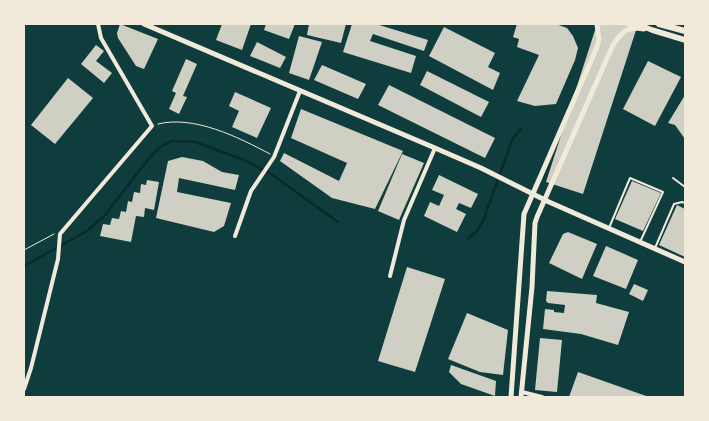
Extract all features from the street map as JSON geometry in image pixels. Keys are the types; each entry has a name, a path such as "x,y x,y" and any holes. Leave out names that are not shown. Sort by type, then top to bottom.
{"highway":[{"path":"659,24 685,32"}],"main road":[{"path":"143,24 482,168 545,200 685,262"},
{"path":"511,397 522,222 597,47 599,39 597,24"},
{"path":"637,24 685,40"},
{"path":"522,394 532,287 535,223 616,39 627,29 635,27 652,30"},
{"path":"522,222 535,223"}],"street":[{"path":"24,389 58,259 60,234 152,126 101,38 98,24"},
{"path":"627,24 652,30"},
{"path":"235,236 251,191 274,157 300,91"},
{"path":"390,276 404,220 435,148"},
{"path":"522,394 542,397"}],"lane":[{"path":"609,228 630,178 663,192 640,242"},
{"path":"672,178 685,186"},
{"path":"655,248 674,204 685,203"}],"path":[{"path":"152,126 171,121 185,121 228,134 274,157"},
{"path":"24,250 52,234 60,234"}],"building":[{"path":"120,24 158,39 144,69 136,66 118,38 117,33"},
{"path":"222,24 251,24 242,50 216,40"},
{"path":"266,24 295,24 289,39 264,30"},
{"path":"309,24 346,24 341,43 307,35"},
{"path":"352,24 376,24 428,40 424,51 373,34 370,41 416,56 411,73 343,52"},
{"path":"517,24 556,24 567,28 573,36 578,48 575,60 556,104 535,106 517,101 539,55 517,47 519,39 513,37"},
{"path":"597,24 638,24 583,194 546,182"},
{"path":"444,27 495,53 488,67 500,73 493,90 429,56"},
{"path":"299,36 322,42 309,80 289,73"},
{"path":"257,42 286,57 280,68 250,56"},
{"path":"96,45 104,51 96,61 112,73 104,83 81,64"},
{"path":"186,59 197,64 183,96 187,97 179,114 169,109 176,93 172,91"},
{"path":"648,61 681,77 655,126 623,109"},
{"path":"322,65 366,84 358,99 314,80"},
{"path":"427,71 489,102 481,117 420,85"},
{"path":"68,78 93,98 55,144 31,125"},
{"path":"389,85 495,138 485,158 378,105"},
{"path":"235,92 271,108 257,138 232,127 239,111 229,106"},
{"path":"685,95 685,139 675,125 668,123"},
{"path":"301,109 403,151 375,209 332,198 280,161 284,153 339,181 347,163 291,138"},
{"path":"402,154 424,163 399,220 378,211"},
{"path":"182,157 203,161 222,172 239,175 235,190 179,178 177,192 231,203 224,226 214,232 156,218 168,161"},
{"path":"439,175 478,194 471,208 459,203 456,209 466,214 457,232 424,216 430,202 439,206 444,195 432,190"},
{"path":"147,180 159,182 154,210 145,208 144,217 136,216 131,242 100,236 103,224 110,225 112,218 119,219 121,211 126,212 128,201 132,202 134,192 140,193 141,184 146,185"},
{"path":"632,181 661,193 643,231 615,219"},
{"path":"677,205 685,209 685,257 659,245"},
{"path":"568,232 597,244 582,279 549,263 563,234"},
{"path":"606,246 638,260 626,289 593,276"},
{"path":"407,267 445,279 415,372 378,361"},
{"path":"634,284 648,290 643,301 629,294"},
{"path":"547,291 597,295 596,303 629,312 618,345 581,334 543,329 545,309 564,313 565,305 548,303 546,301"},
{"path":"467,313 508,330 503,375 480,372 448,359"},
{"path":"540,338 562,340 557,392 535,390"},
{"path":"451,365 496,381 495,396 461,384 449,372"},
{"path":"578,372 649,397 569,397"}],"waterway":[{"path":"468,239 477,231 483,221 513,138 521,129"},
{"path":"24,266 87,231 105,215 150,157 160,147 172,141 195,142 244,160 271,174 338,222"}]}
